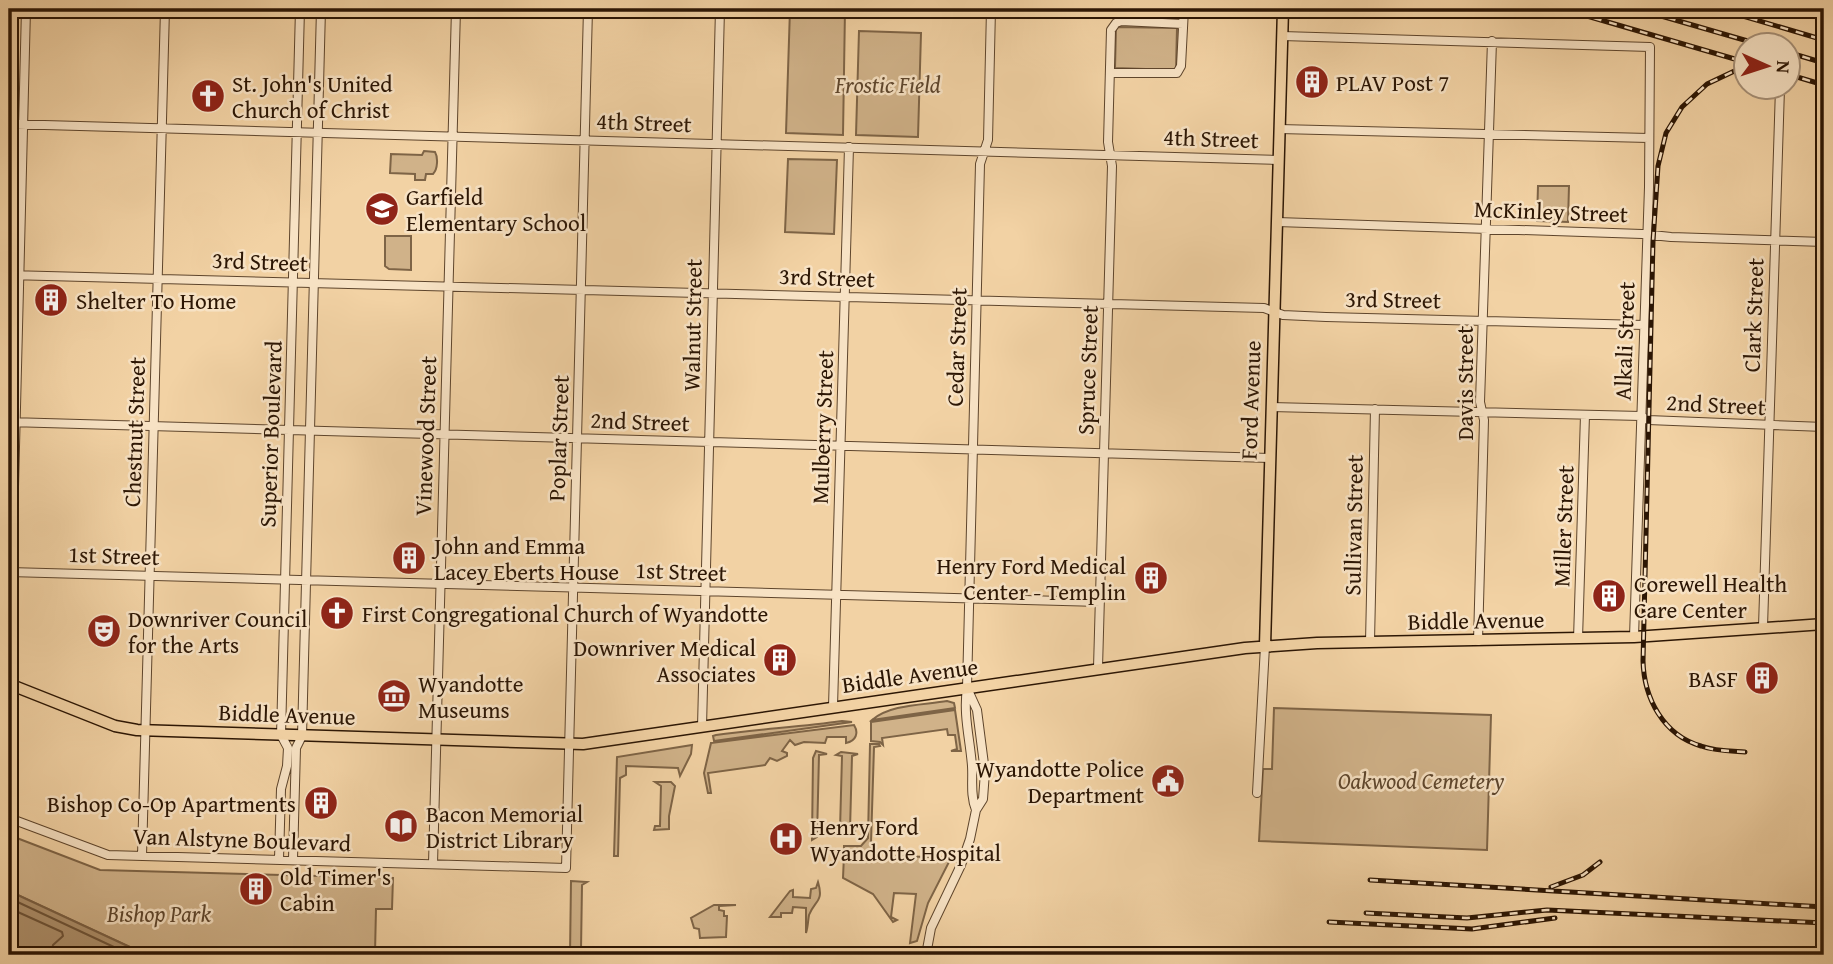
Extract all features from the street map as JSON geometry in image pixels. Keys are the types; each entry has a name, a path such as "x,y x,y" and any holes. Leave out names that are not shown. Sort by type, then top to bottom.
{"main road":[{"name":"Ford Avenue","path":"1265,646 1283,9"},
{"name":"Biddle Avenue","path":"9,685 115,726 146,731 583,744 1223,650 1370,642 1634,637 1824,624"}],"street":[{"path":"9,685 12,422 20,274 26,9"},
{"name":"Chestnut Street","path":"142,856 165,9"},
{"name":"Superior Boulevard","path":"279,859 282,784 288,748 281,735 300,9"},
{"name":"Superior Boulevard","path":"293,859 296,748 302,736 321,9"},
{"name":"Vinewood Street","path":"433,864 456,9"},
{"name":"Poplar Street","path":"566,868 588,9"},
{"name":"Walnut Street","path":"702,727 720,9"},
{"name":"Cedar Street","path":"976,810 971,798 972,766 964,708 967,688 980,164 988,137 991,9"},
{"path":"1110,73 1177,73 1181,66 1184,9"},
{"name":"Spruce Street","path":"1098,668 1108,304 1111,30 1121,21 1183,24"},
{"path":"1282,36 1492,41"},
{"name":"Alkali Street","path":"1492,41 1650,47 1634,637"},
{"name":"Davis Street","path":"1478,641 1483,413 1480,402 1492,41"},
{"name":"Clark Street","path":"1763,627 1779,102"},
{"name":"4th Street","path":"9,124 1279,160"},
{"name":"4th Street","path":"1279,129 1649,138"},
{"name":"Mulberry Street","path":"833,707 849,147"},
{"name":"McKinley Street","path":"1277,222 1824,242"},
{"name":"3rd Street","path":"9,275 1264,308 1283,314 1326,317 1644,325"},
{"name":"2nd Street","path":"1271,407 1641,416 1648,420 1824,427"},
{"name":"Sullivan Street","path":"1370,642 1375,409"},
{"name":"Miller Street","path":"1578,639 1585,415"},
{"name":"2nd Street","path":"12,422 1269,458"},
{"name":"1st Street","path":"10,572 1100,602"},
{"name":"Ford Avenue","path":"1257,793 1265,646"},
{"path":"926,955 931,928 966,851 976,810 983,799 985,772 977,710 967,688"},
{"name":"Van Alstyne Boulevard","path":"9,818 99,853 566,868"}],"green space":[{"path":"790,9 845,9 843,135 786,133"},
{"path":"1116,27 1177,28 1176,70 1115,68"},
{"name":"Frostic Field","path":"859,31 921,33 918,137 856,135"},
{"path":"424,151 435,152 437,160 435,172 426,174 425,180 415,180 415,174 390,173 391,154 422,155"},
{"path":"788,159 837,160 834,234 785,232"},
{"path":"1538,186 1569,186 1568,222 1537,221"},
{"path":"385,236 411,236 411,270 389,269 385,266"},
{"path":"947,701 954,703 955,708 872,720 898,708"},
{"name":"Oakwood Cemetery","path":"1274,708 1491,715 1487,850 1259,841 1263,769 1272,769"},
{"path":"955,710 961,751 951,751 957,749 955,735 948,735 947,729 882,738 883,745 871,741 871,722"},
{"path":"852,722 714,741 713,736 732,733"},
{"path":"854,725 856,736 846,743 846,737 827,737 825,743 804,742 795,745 790,740 782,751 787,753 787,756 777,761 770,758 765,765 708,773 711,793 708,793 704,773 711,743"},
{"path":"870,744 880,746 874,747 871,843 875,844 865,854 844,853 844,846 861,846 868,838"},
{"path":"692,745 691,754 680,776 678,768 626,766 626,775 620,778 618,856 614,856 617,757"},
{"path":"816,751 827,754 819,755 817,837 812,840 813,758"},
{"path":"841,752 858,754 852,756 850,830 856,831 834,831 840,830 842,756 836,755"},
{"path":"655,782 671,782 675,786 669,829 654,830 655,826 660,826 661,786"},
{"name":"Bishop Park","path":"9,835 100,870 393,878 392,909 376,909 375,953 371,955 147,955 9,891"},
{"path":"844,855 876,859 901,856 951,858 928,903 917,941 910,943 916,894 894,893 891,917 897,920 893,922 873,894 843,878"},
{"path":"571,881 587,882 582,885 581,950 587,955 570,955"},
{"path":"818,882 819,897 809,915 806,933 806,908 793,907 792,913 770,917 790,891 793,890 793,897 810,898 811,889 816,888"},
{"path":"714,905 736,905 719,906 719,910 724,911 724,916 727,916 726,937 700,938 699,929 694,928 691,918"}],"water":[{"path":"9,891 147,955 78,955 68,951 66,955 9,955"}],"railway":[{"path":"1563,9 1731,58"},
{"path":"1637,9 1731,36"},
{"path":"1719,9 1824,40"},
{"path":"1818,9 1824,11"},
{"path":"1801,56 1824,63"},
{"path":"1731,73 1707,84 1682,107 1666,133 1658,166 1653,241 1643,661 1652,701 1666,724 1676,733 1706,748 1745,752"},
{"path":"1801,78 1824,85"},
{"path":"1551,887 1583,875 1600,862"},
{"path":"1370,880 1824,907"},
{"path":"1366,913 1467,918 1547,910 1824,923"},
{"path":"1329,922 1472,929 1555,918"}],"place":[{"name":"PLAV Post 7","path":"1312,82"},
{"name":"St. John's United Church of Christ","path":"208,96"},
{"name":"Garfield Elementary School","path":"382,209"},
{"name":"Shelter To Home","path":"51,300"},
{"name":"John and Emma Lacey Eberts House","path":"409,558"},
{"name":"Henry Ford Medical Center - Templin","path":"1151,578"},
{"name":"Corewell Health Care Center","path":"1609,596"},
{"name":"First Congregational Church of Wyandotte","path":"337,613"},
{"name":"Downriver Council for the Arts","path":"104,631"},
{"name":"Downriver Medical Associates","path":"780,660"},
{"name":"BASF","path":"1762,678"},
{"name":"Wyandotte Museums","path":"394,696"},
{"name":"Wyandotte Police Department","path":"1168,781"},
{"name":"Bishop Co-Op Apartments","path":"321,803"},
{"name":"Bacon Memorial District Library","path":"401,826"},
{"name":"Henry Ford Wyandotte Hospital","path":"786,839"},
{"name":"Old Timer's Cabin","path":"256,889"}]}
